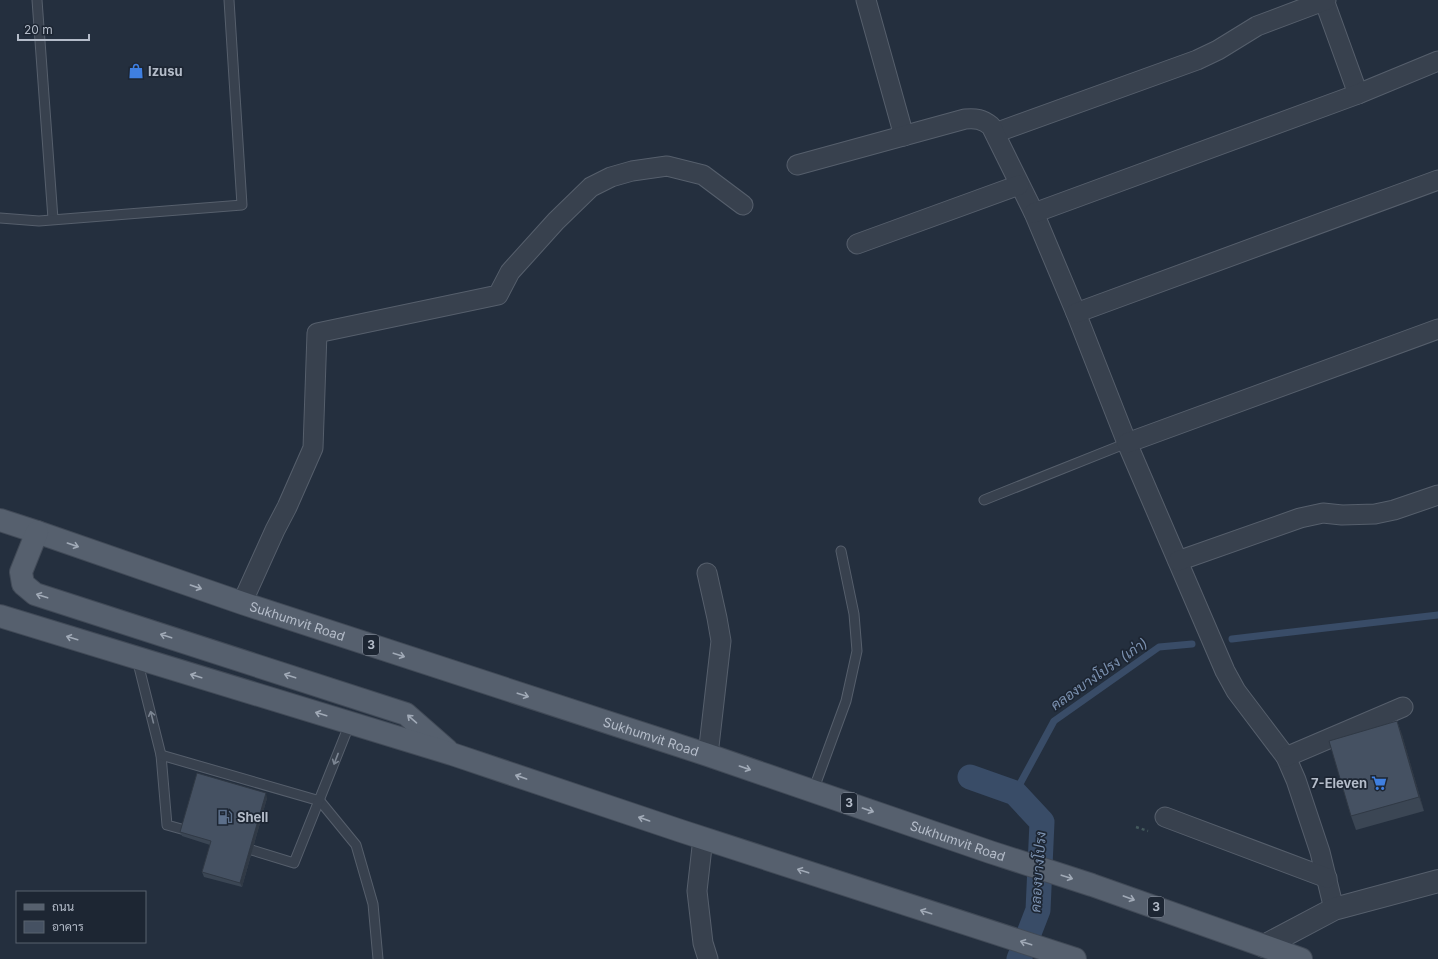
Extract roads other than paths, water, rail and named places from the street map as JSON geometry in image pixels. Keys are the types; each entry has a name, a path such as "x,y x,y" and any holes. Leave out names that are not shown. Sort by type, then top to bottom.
{"main road":[{"name":"Sukhumvit Road","path":"0,520 242,603 708,755 990,852 1092,885 1300,959"},
{"path":"36,532 21,572 23,584 35,594 406,714 452,754"},
{"path":"0,616 452,754 963,924 1069,957"}],"street":[{"path":"866,0 904,136"},
{"path":"995,133 1197,60 1218,50 1257,26 1325,0 1358,94"},
{"path":"1034,213 1358,94 1438,62"},
{"path":"797,165 965,119 975,118 984,120 991,126 1034,213 1076,313 1127,443 1225,672 1236,691 1286,756 1296,780 1320,852 1334,909"},
{"path":"242,603 313,448 317,333 498,295 510,272 556,221 591,187 611,177 632,171 668,166 703,175 743,205"},
{"path":"1076,313 1438,180"},
{"path":"857,244 1019,185"},
{"path":"1127,443 1438,329"},
{"path":"1178,561 1300,518 1323,514 1375,514 1394,510 1438,495"},
{"path":"706,573 721,641 708,755"},
{"path":"1286,756 1402,707"},
{"path":"1165,817 1327,878"},
{"path":"703,838 697,890 703,943 708,959"},
{"path":"1264,946 1334,909 1438,881"}],"lane":[{"path":"37,0 53,219"},
{"path":"0,218 39,221 242,205 229,0"},
{"path":"984,500 1127,443"},
{"path":"813,791 846,701 857,651 854,614 841,551"},
{"path":"136,658 161,755 167,825 204,836"},
{"path":"234,845 294,863 350,723"},
{"path":"161,755 320,801 356,845 373,904 378,959"}],"waterway":[{"name":"คลองบางโปรง (เก่า)","path":"1232,639 1438,615"},
{"name":"คลองบางโปรง (เก่า)","path":"1015,793 1054,721 1159,647 1192,644"},
{"name":"คลองบางโปรง","path":"970,777 1015,793 1042,822 1038,910 1019,959"}],"place":[{"name":"Izusu","path":"136,71"},
{"name":"7-Eleven","path":"1379,783"},
{"name":"Shell","path":"225,817"}]}
